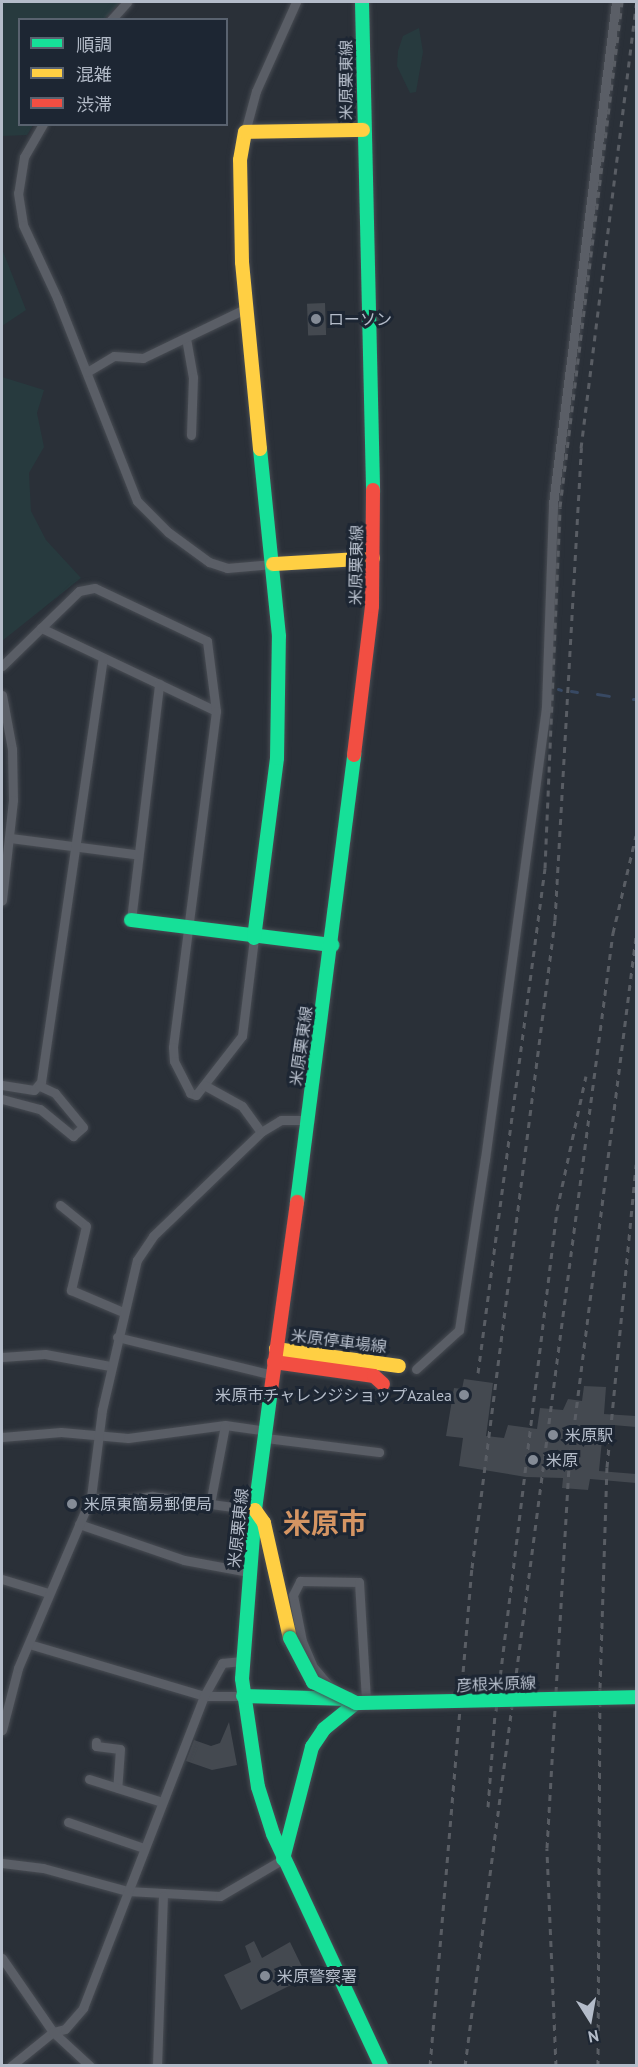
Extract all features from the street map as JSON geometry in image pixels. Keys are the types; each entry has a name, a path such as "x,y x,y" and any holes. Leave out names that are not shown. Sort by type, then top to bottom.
{"main road":[{"name":"米原栗東線","path":"362,2 372,606 332,945 306,1120 255,1510 242,1661 243,1696 258,1787 283,1859 376,2065"},
{"path":"254,938 278,729 279,636 238,198 245,132 363,130"},
{"path":"273,564 373,558"},
{"path":"130,920 254,938 332,945"},
{"name":"米原停車場線","path":"274,1362 399,1366"},
{"name":"米原停車場線","path":"274,1362 374,1377 383,1384"},
{"name":"彦根米原線","path":"255,1510 264,1523 290,1638 313,1682 361,1701 636,1697"},
{"path":"243,1696 361,1701 427,1700"},
{"path":"283,1859 300,1784 318,1737 361,1701"}],"street":[{"path":"113,18 127,2"},
{"path":"245,132 256,92 296,2"},
{"path":"416,1369 459,1330 500,1055 546,707 554,504 616,2"},
{"path":"42,126 24,157 18,193 23,225 87,372 127,481 150,517 210,562 227,568 273,564"},
{"path":"87,372 114,356 142,358 247,308"},
{"path":"186,338 193,377 191,435"},
{"path":"2,666 79,591 95,588 207,641 216,711 173,1055 190,1093 196,1095 242,1036 254,938"},
{"path":"41,628 216,711"},
{"path":"2,1085 34,1090 40,1086 103,659"},
{"path":"130,920 135,854 159,684"},
{"path":"2,694 12,749 10,838 2,900"},
{"path":"10,838 135,854"},
{"path":"204,1085 242,1106 261,1132"},
{"path":"2,1099 40,1109 73,1136 83,1127 55,1093 40,1086"},
{"path":"2,1730 12,1685 48,1593 91,1497 111,1366 130,1275 153,1236 261,1132 282,1120 306,1120"},
{"path":"60,1205 86,1226 70,1290 123,1312"},
{"path":"117,1337 274,1362"},
{"path":"2,1357 45,1354 111,1366"},
{"path":"210,1503 225,1425"},
{"path":"2,1437 100,1435 128,1438 225,1425 266,1435 379,1452"},
{"path":"91,1497 117,1503 152,1496 255,1510"},
{"path":"80,1524 184,1560 249,1572"},
{"path":"2,1579 48,1593"},
{"path":"341,1700 313,1667 302,1641 293,1595 300,1581 358,1582 361,1701"},
{"path":"29,1644 204,1696 243,1696"},
{"path":"11,2066 53,2032 65,2029 82,2008 204,1696 222,1663 242,1661"},
{"path":"96,1742 96,1746 120,1749 117,1788"},
{"path":"89,1779 162,1802"},
{"path":"68,1822 144,1848"},
{"path":"2,1863 43,1868 127,1892 163,1896 220,1896 283,1859"},
{"path":"157,2066 163,1896"},
{"path":"2,1958 53,2032 90,2066"}],"green space":[{"path":"2,2 120,2 105,18 18,18 18,126 32,126 27,135 2,136"},
{"path":"419,28 423,52 416,92 410,93 397,66 398,51 403,36"},
{"path":"2,249 26,310 2,326"},
{"path":"2,377 44,390 37,413 44,447 29,473 31,511 46,540 81,578 2,641"}],"building":[{"name":"ローソン","path":"325,303 326,335 308,336 307,304"},
{"name":"米原駅","path":"464,1379 493,1383 486,1436 504,1438 508,1425 537,1429 540,1408 563,1410 568,1399 582,1401 584,1386 606,1387 604,1414 636,1416 636,1427 613,1425 603,1430 599,1471 636,1474 636,1483 590,1479 588,1490 562,1488 563,1478 526,1477 459,1466 463,1438 446,1436 454,1388 462,1389"},
{"path":"229,1722 237,1765 212,1770 186,1761 194,1740 211,1746 220,1743"},
{"name":"米原警察署","path":"254,1941 262,1958 290,1942 307,1977 241,2010 224,1975 251,1962 245,1946"}],"waterway":[{"path":"571,691 577,692"},
{"path":"597,694 609,696"}],"railway":[{"path":"478,1373 545,868 560,507 622,2"},
{"path":"430,2066 472,1568 555,920 581,448 636,4"},
{"path":"465,2066 613,933 636,836"},
{"path":"556,2066 547,1848 569,1467 636,937"},
{"path":"496,1711 557,1210 586,1076"},
{"path":"598,2066 600,1688 607,1467 636,1164"},
{"path":"488,1807 495,1714"}],"traffic: fast":[{"path":"362,2 373,490"},
{"path":"254,938 277,758 279,636 260,449"},
{"path":"297,1202 354,755"},
{"path":"131,920 332,945"},
{"path":"271,1390 255,1510 242,1679 258,1787 273,1834 381,2066"},
{"path":"290,1638 313,1682 356,1703 636,1697"},
{"path":"243,1696 349,1699"},
{"path":"283,1859 312,1747 324,1729 356,1703"}],"traffic: slow":[{"path":"260,449 242,262 240,160 245,132 363,130"},
{"path":"273,564 373,558"},
{"path":"276,1349 399,1366"},
{"path":"255,1510 264,1523 290,1638"}],"traffic: jam":[{"path":"354,755 372,606 373,490"},
{"path":"271,1390 297,1202"},
{"path":"274,1362 374,1376 383,1384"}],"place":[{"name":"ローソン","path":"316,319"},
{"name":"米原市チャレンジショップAzalea","path":"464,1395"},
{"name":"米原駅","path":"553,1435"},
{"name":"米原","path":"533,1460"},
{"name":"米原東簡易郵便局","path":"72,1504"},
{"name":"米原警察署","path":"265,1976"}],"district":[{"name":"米原市","path":"325,1523"}]}
